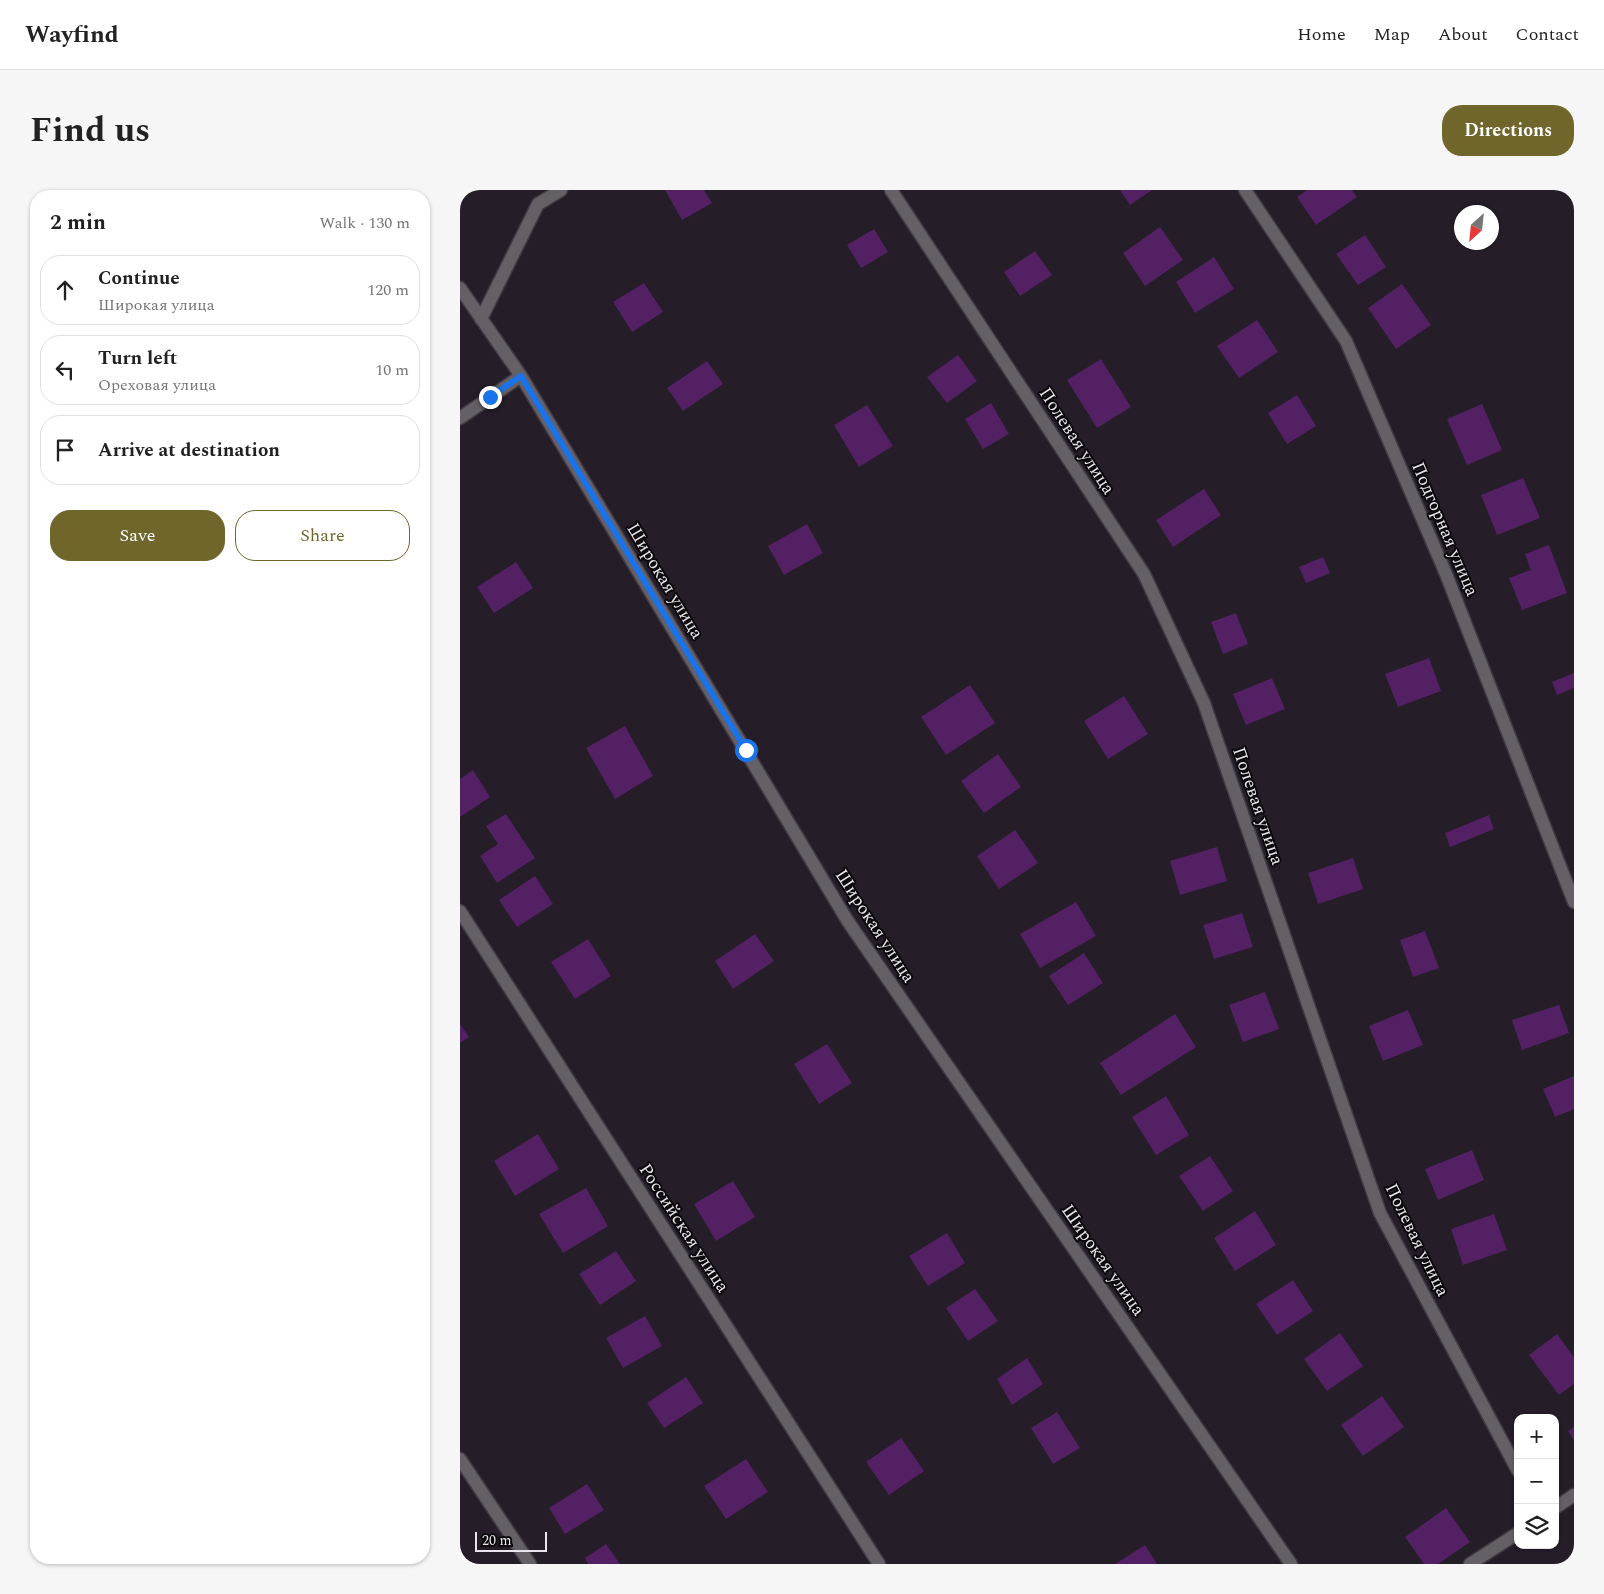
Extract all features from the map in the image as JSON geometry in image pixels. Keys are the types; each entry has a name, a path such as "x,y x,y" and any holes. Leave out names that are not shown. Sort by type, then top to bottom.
{"street":[{"path":"481,318 538,204 561,190"},
{"name":"Полевая улица","path":"891,190 1144,574 1204,703 1380,1213 1514,1464"},
{"name":"Подгорная улица","path":"1245,190 1346,341 1446,574 1574,902"},
{"name":"Широкая улица","path":"460,288 521,376 848,920 1291,1564"},
{"path":"460,418 521,376"},
{"name":"Российская улица","path":"460,911 879,1564"},
{"path":"460,1459 530,1564"},
{"path":"1559,1505 1574,1495"},
{"path":"1470,1564 1514,1536"}],"building":[{"path":"665,190 704,190 712,203 682,220"},
{"path":"1120,190 1152,190 1130,205"},
{"path":"1307,190 1352,190 1357,197 1316,225 1297,197"},
{"path":"1160,227 1183,260 1145,286 1123,253"},
{"path":"874,229 888,252 861,268 847,245"},
{"path":"1365,235 1386,267 1358,285 1336,254"},
{"path":"1035,251 1052,275 1020,296 1004,272"},
{"path":"1214,257 1234,289 1195,313 1176,282"},
{"path":"644,283 663,312 632,332 613,302"},
{"path":"1402,284 1431,325 1396,349 1368,308"},
{"path":"1257,320 1278,352 1239,378 1217,346"},
{"path":"958,355 977,381 947,403 927,377"},
{"path":"1101,359 1131,407 1097,428 1067,380"},
{"path":"707,361 723,384 683,411 667,388"},
{"path":"1297,395 1316,426 1287,444 1268,413"},
{"path":"991,403 1009,434 983,449 965,419"},
{"path":"1482,404 1502,450 1467,465 1447,419"},
{"path":"867,405 893,446 859,467 834,425"},
{"path":"1523,478 1540,518 1497,535 1481,495"},
{"path":"1204,489 1221,515 1173,547 1156,520"},
{"path":"807,524 823,553 784,575 768,546"},
{"path":"1549,545 1567,593 1522,610 1509,578 1531,570 1525,554"},
{"path":"1323,557 1330,573 1306,583 1299,567"},
{"path":"516,562 533,588 494,613 477,587"},
{"path":"1236,613 1248,644 1223,654 1211,622"},
{"path":"1429,658 1441,691 1398,707 1385,674"},
{"path":"1574,673 1574,688 1557,695 1552,682"},
{"path":"1272,678 1285,709 1246,725 1233,694"},
{"path":"970,685 995,723 946,755 921,717"},
{"path":"1124,696 1148,734 1108,759 1084,721"},
{"path":"625,726 653,776 615,799 586,748"},
{"path":"998,754 1021,787 984,813 961,781"},
{"path":"473,770 490,797 460,817 460,779"},
{"path":"506,814 535,858 497,883 480,856 498,844 486,826"},
{"path":"1489,815 1494,829 1450,847 1445,833"},
{"path":"1015,830 1038,863 999,889 977,856"},
{"path":"1217,847 1227,881 1180,895 1170,861"},
{"path":"1353,858 1363,889 1318,904 1308,873"},
{"path":"535,876 553,904 517,927 499,900"},
{"path":"1076,902 1096,936 1040,968 1020,934"},
{"path":"1242,913 1253,947 1214,959 1203,925"},
{"path":"1425,931 1439,968 1413,977 1400,940"},
{"path":"755,934 774,961 733,989 715,961"},
{"path":"588,939 611,976 575,999 551,962"},
{"path":"1084,953 1103,983 1068,1005 1049,976"},
{"path":"1265,992 1279,1029 1243,1042 1229,1005"},
{"path":"1559,1005 1569,1033 1522,1050 1512,1020"},
{"path":"1408,1010 1423,1045 1383,1061 1369,1026"},
{"path":"1175,1014 1196,1047 1121,1095 1100,1063"},
{"path":"460,1024 469,1037 460,1043"},
{"path":"827,1044 852,1083 819,1104 794,1064"},
{"path":"1574,1076 1574,1109 1555,1117 1543,1089"},
{"path":"1166,1096 1189,1135 1156,1155 1132,1117"},
{"path":"538,1134 559,1169 515,1196 494,1161"},
{"path":"1472,1150 1484,1180 1438,1200 1425,1169"},
{"path":"1210,1156 1233,1191 1203,1211 1179,1176"},
{"path":"733,1181 755,1217 716,1241 694,1204"},
{"path":"586,1188 608,1226 563,1253 539,1214"},
{"path":"1255,1211 1276,1245 1235,1271 1214,1238"},
{"path":"1494,1214 1507,1250 1463,1265 1451,1229"},
{"path":"947,1233 965,1263 928,1286 909,1256"},
{"path":"616,1251 636,1281 600,1305 579,1274"},
{"path":"1293,1280 1313,1311 1277,1335 1256,1304"},
{"path":"975,1289 998,1321 968,1341 946,1308"},
{"path":"645,1316 662,1346 623,1368 606,1338"},
{"path":"1340,1333 1363,1366 1327,1391 1304,1359"},
{"path":"1557,1334 1574,1357 1574,1384 1559,1395 1529,1355"},
{"path":"1027,1358 1043,1384 1012,1405 997,1379"},
{"path":"686,1377 703,1403 664,1428 647,1403"},
{"path":"1382,1396 1404,1427 1363,1456 1341,1425"},
{"path":"1057,1412 1080,1448 1053,1464 1031,1428"},
{"path":"1574,1427 1574,1440 1568,1431"},
{"path":"901,1438 924,1471 889,1495 866,1462"},
{"path":"746,1459 768,1492 726,1519 704,1486"},
{"path":"587,1484 604,1510 565,1534 549,1508"},
{"path":"1446,1508 1470,1542 1438,1564 1424,1564 1405,1537"},
{"path":"606,1544 620,1564 588,1564 585,1558"},
{"path":"1145,1545 1157,1564 1115,1564"}],"route":[{"path":"490,397 521,376 746,750"}]}
